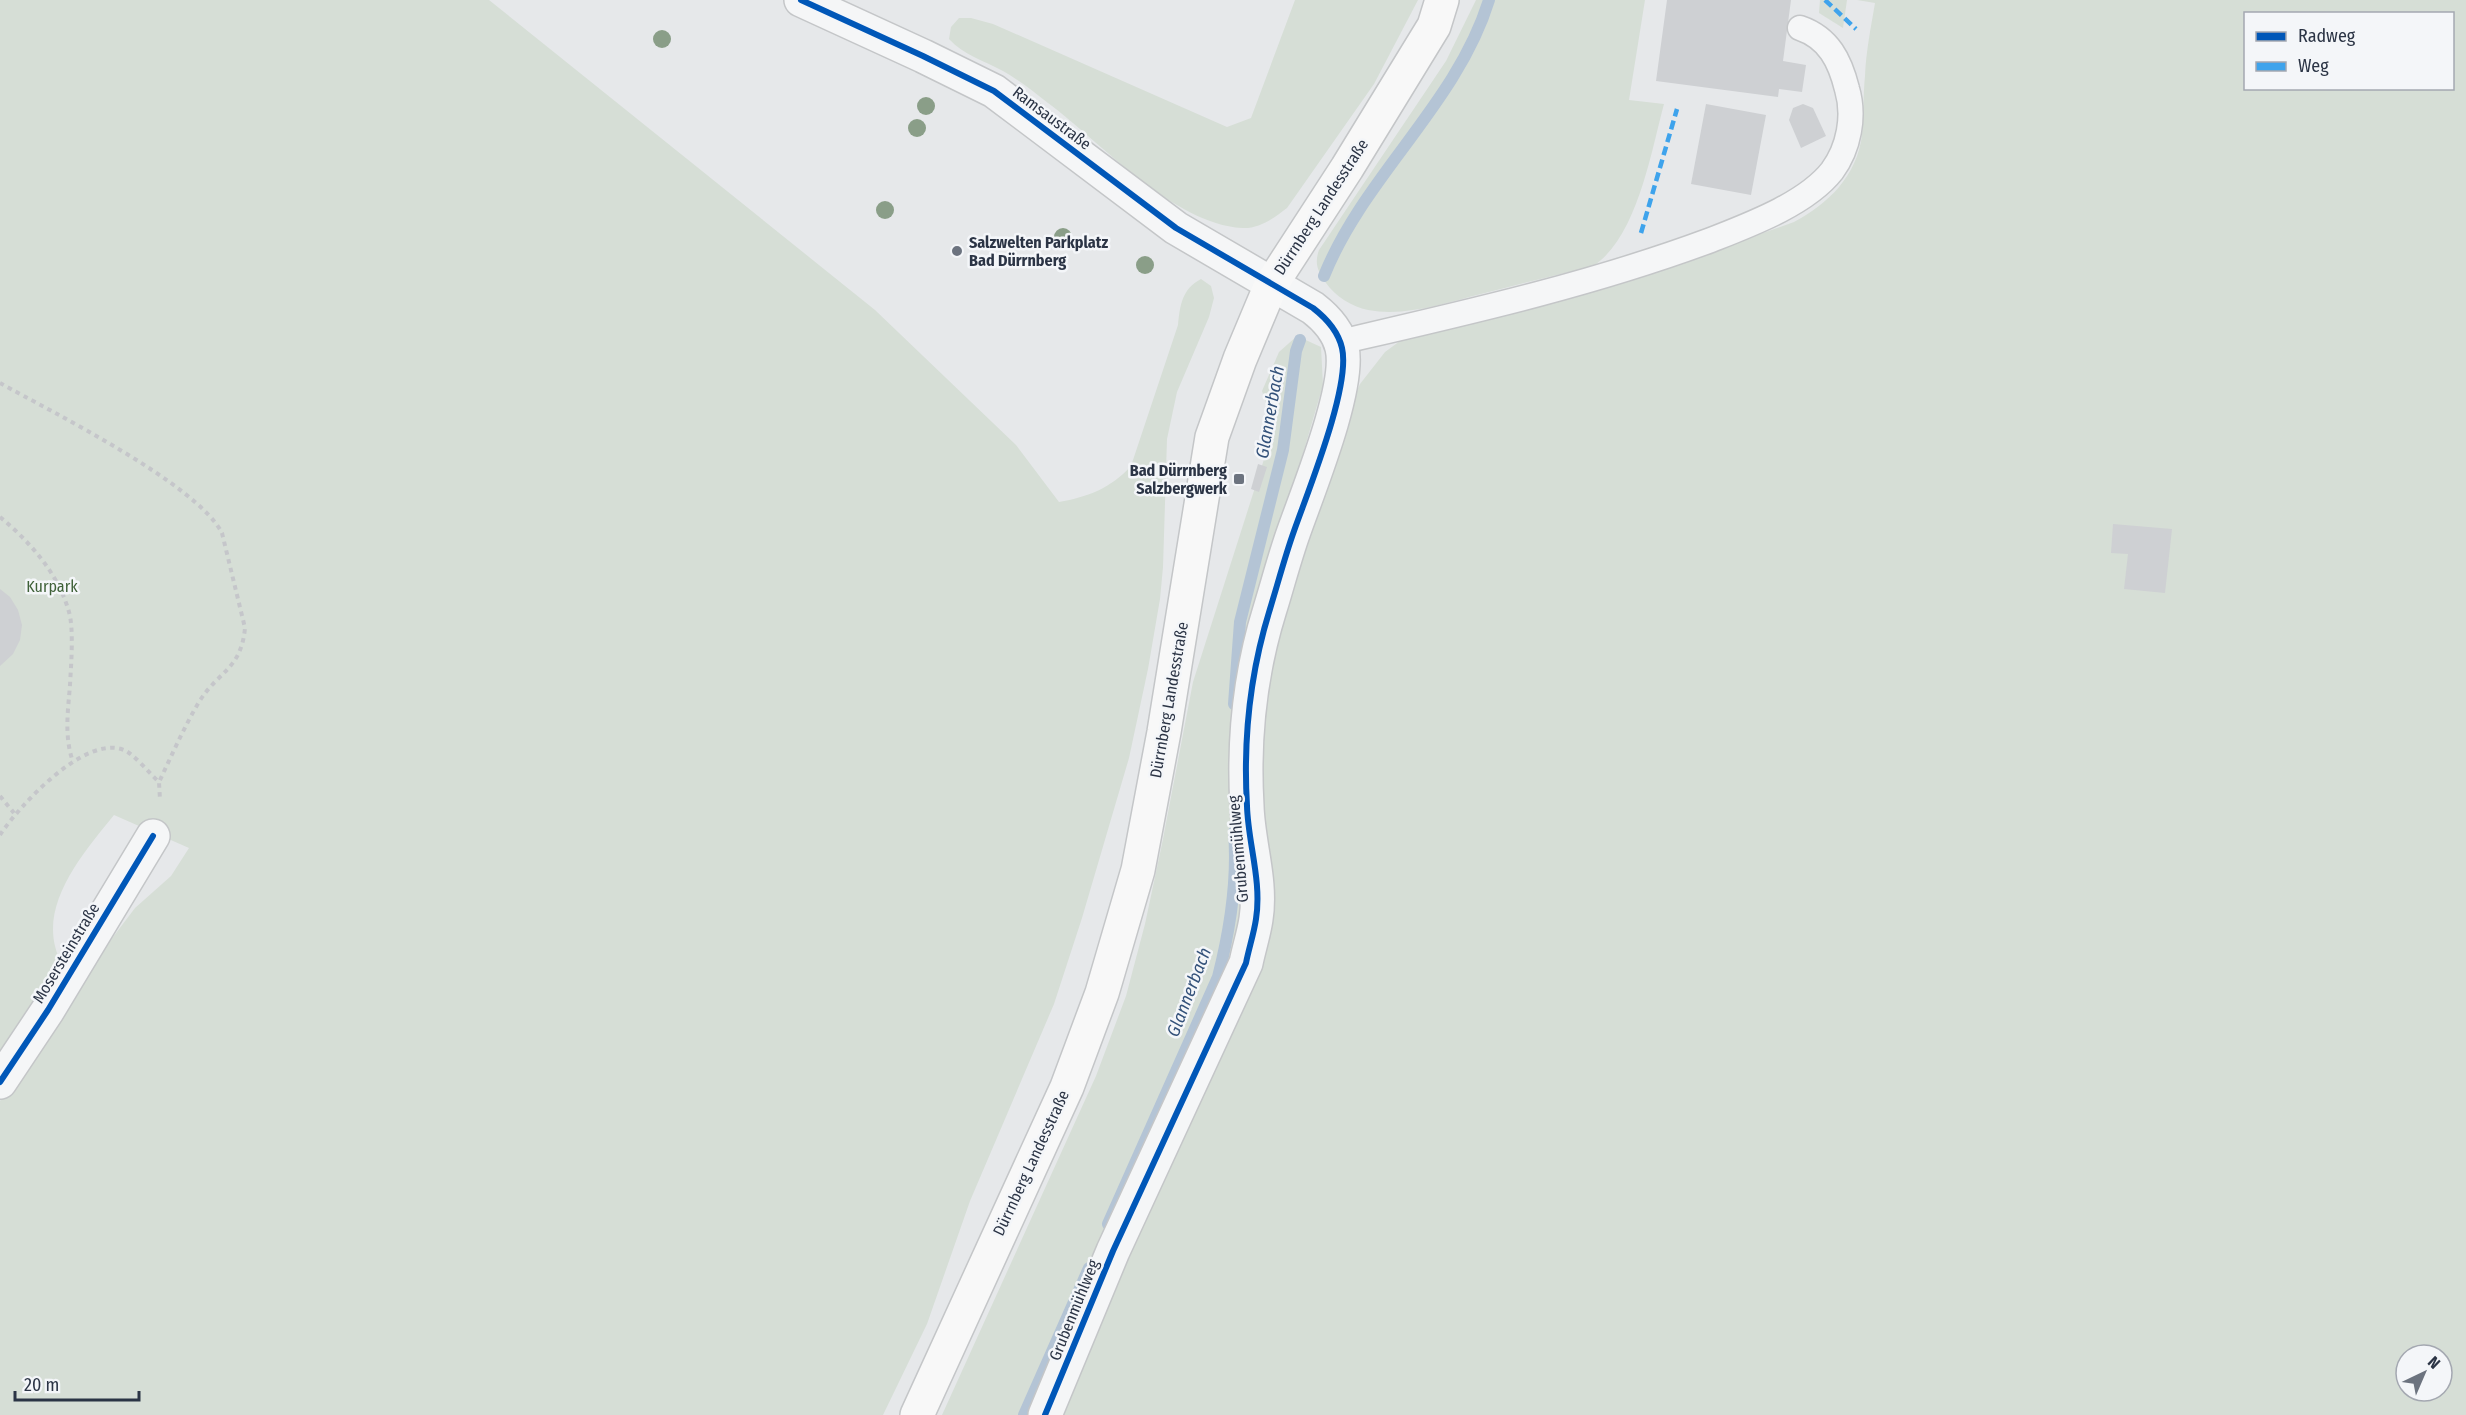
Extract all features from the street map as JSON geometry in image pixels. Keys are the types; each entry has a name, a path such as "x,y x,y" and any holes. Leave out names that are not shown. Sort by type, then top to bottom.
{"main road":[{"name":"Dürrnberg Landesstraße","path":"917,1415 1067,1087 1102,993 1138,870 1164,732 1212,437 1239,359 1271,285 1347,168 1434,26 1442,0"}],"street":[{"name":"Ramsaustraße","path":"801,0 994,91 1167,222 1271,285"},
{"name":"Grubenmühlweg","path":"1045,1415 1113,1251 1246,963 1257,917 1255,869 1246,807 1246,733 1258,648 1293,534 1322,451 1341,383 1342,348 1326,318 1313,308 1271,285"},
{"name":"Mosersteinstraße","path":"0,1082 48,1010 153,836"}],"lane":[{"path":"1340,342 1489,307 1621,271 1735,230 1796,201 1831,172 1842,154 1851,116 1842,70 1832,51 1822,39 1800,28"}],"path":[{"path":"0,383 73,423 177,488 215,520 228,550 245,628 243,642 232,665 199,702 159,782 161,799 153,836"},
{"path":"0,517 27,539 56,582 69,613 71,668 67,726 68,747 73,762"},
{"path":"0,835 14,813 73,762 103,747 125,750 159,782"},
{"path":"0,796 14,813"}],"green space":[{"name":"Kurpark","path":"0,0 489,0 875,310 1016,445 1059,502 1080,497 1107,486 1131,466 1178,325 1183,298 1201,279 1211,286 1214,298 1209,317 1177,392 1167,439 1160,599 1129,758 1054,1004 970,1201 927,1324 883,1415 0,1415 0,1101 68,1004 82,978 135,908 171,876 189,848 114,815 75,867 64,886 57,906 53,926 55,946 63,966 0,1059"},
{"path":"1295,0 1418,0 1374,84 1287,208 1266,222 1248,228 1216,223 1164,197 1026,86 1003,71 967,54 949,39 951,27 959,18 971,18 993,24 1227,127 1251,118"},
{"path":"1476,0 1645,0 1629,100 1664,104 1647,169 1631,215 1621,236 1608,253 1593,266 1425,308 1382,312 1350,304 1330,288 1321,275 1317,259 1319,250 1446,61"},
{"path":"1820,0 1847,0 1843,28 1819,13"},
{"path":"1857,0 2466,0 2466,1415 1055,1415 1239,1009 1257,776 1276,626 1338,437 1360,384 1385,352 1400,341 1610,287 1794,222 1829,197 1839,187 1854,163 1863,128 1866,57 1875,3"},
{"path":"1297,336 1321,347 1323,385 1244,656 1245,874 1241,928 1221,987 1052,1349 1030,1415 942,1415 1096,1076 1126,996 1145,924 1193,682 1274,428 1262,391 1279,352"}],"building":[{"path":"1667,0 1791,0 1783,61 1806,65 1802,92 1779,89 1778,97 1656,81"},
{"path":"1706,104 1766,115 1751,195 1691,184"},
{"path":"1803,104 1813,108 1826,136 1801,148 1789,120 1793,108"},
{"path":"1258,464 1267,467 1259,492 1251,489"},
{"path":"2113,524 2172,529 2165,593 2124,589 2128,554 2111,553"},
{"path":"0,589 10,597 18,610 22,625 20,640 13,654 0,666"}],"waterway":[{"name":"Glannerbach","path":"1324,276 1341,240 1362,205 1455,73 1474,38 1489,0"},
{"name":"Glannerbach","path":"1234,704 1240,622 1283,450 1296,351 1300,340"},
{"name":"Glannerbach","path":"1108,1224 1218,977 1232,905 1235,869 1234,832"},
{"name":"Glannerbach","path":"1024,1415 1089,1268"}],"marked path":[{"path":"1825,0 1856,29"},
{"path":"1641,233 1677,109"}],"cycle path":[{"path":"801,0 994,91 1176,228 1313,308 1331,325 1342,348 1343,365 1340,387 1327,439 1294,531 1263,633 1249,706 1246,781 1257,905 1246,963 1113,1251 1045,1415"},
{"path":"0,1082 48,1010 153,836"}],"place":[{"name":"Salzwelten Parkplatz Bad Dürrnberg","path":"957,251"},
{"name":"Bad Dürrnberg Salzbergwerk","path":"1239,479"}]}
